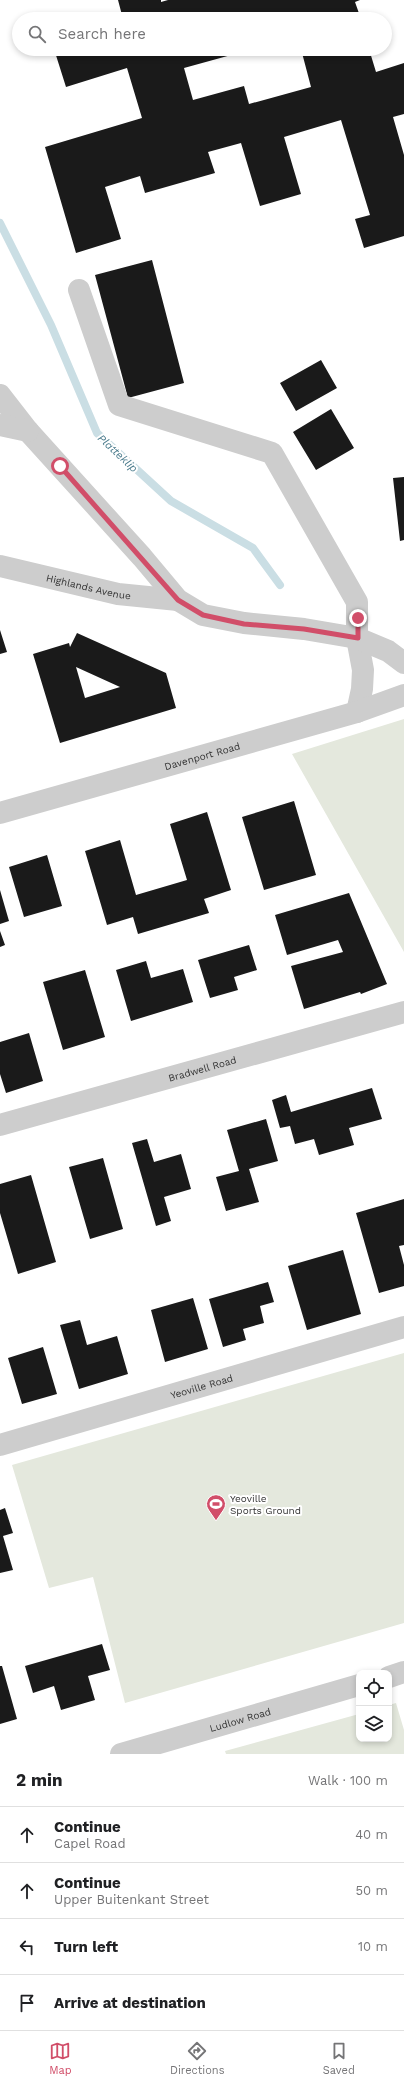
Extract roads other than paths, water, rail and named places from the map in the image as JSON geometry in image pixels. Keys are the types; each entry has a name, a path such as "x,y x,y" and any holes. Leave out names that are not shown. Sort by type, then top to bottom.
{"street":[{"path":"78,290 119,405 272,453 341,570 357,602 358,638 363,670 362,689 357,712"},
{"path":"0,395 28,431 178,600 203,615 244,624 304,629 358,638 388,651 404,664"},
{"path":"0,425 28,431"},
{"name":"Highlands Avenue","path":"0,566 118,594 178,600"},
{"name":"Davenport Road","path":"0,813 357,712 404,696"},
{"name":"Bradwell Road","path":"0,1125 404,1012"},
{"name":"Yeoville Road","path":"0,1445 404,1327"},
{"path":"392,1676 404,1672"},
{"name":"Ludlow Road","path":"121,1754 356,1686"}],"waterway":[{"name":"Platteklip","path":"0,223 51,325 97,433 171,501 253,548 280,585"}],"place":[{"name":"Yeoville Sports Ground","path":"216,1521"}]}
